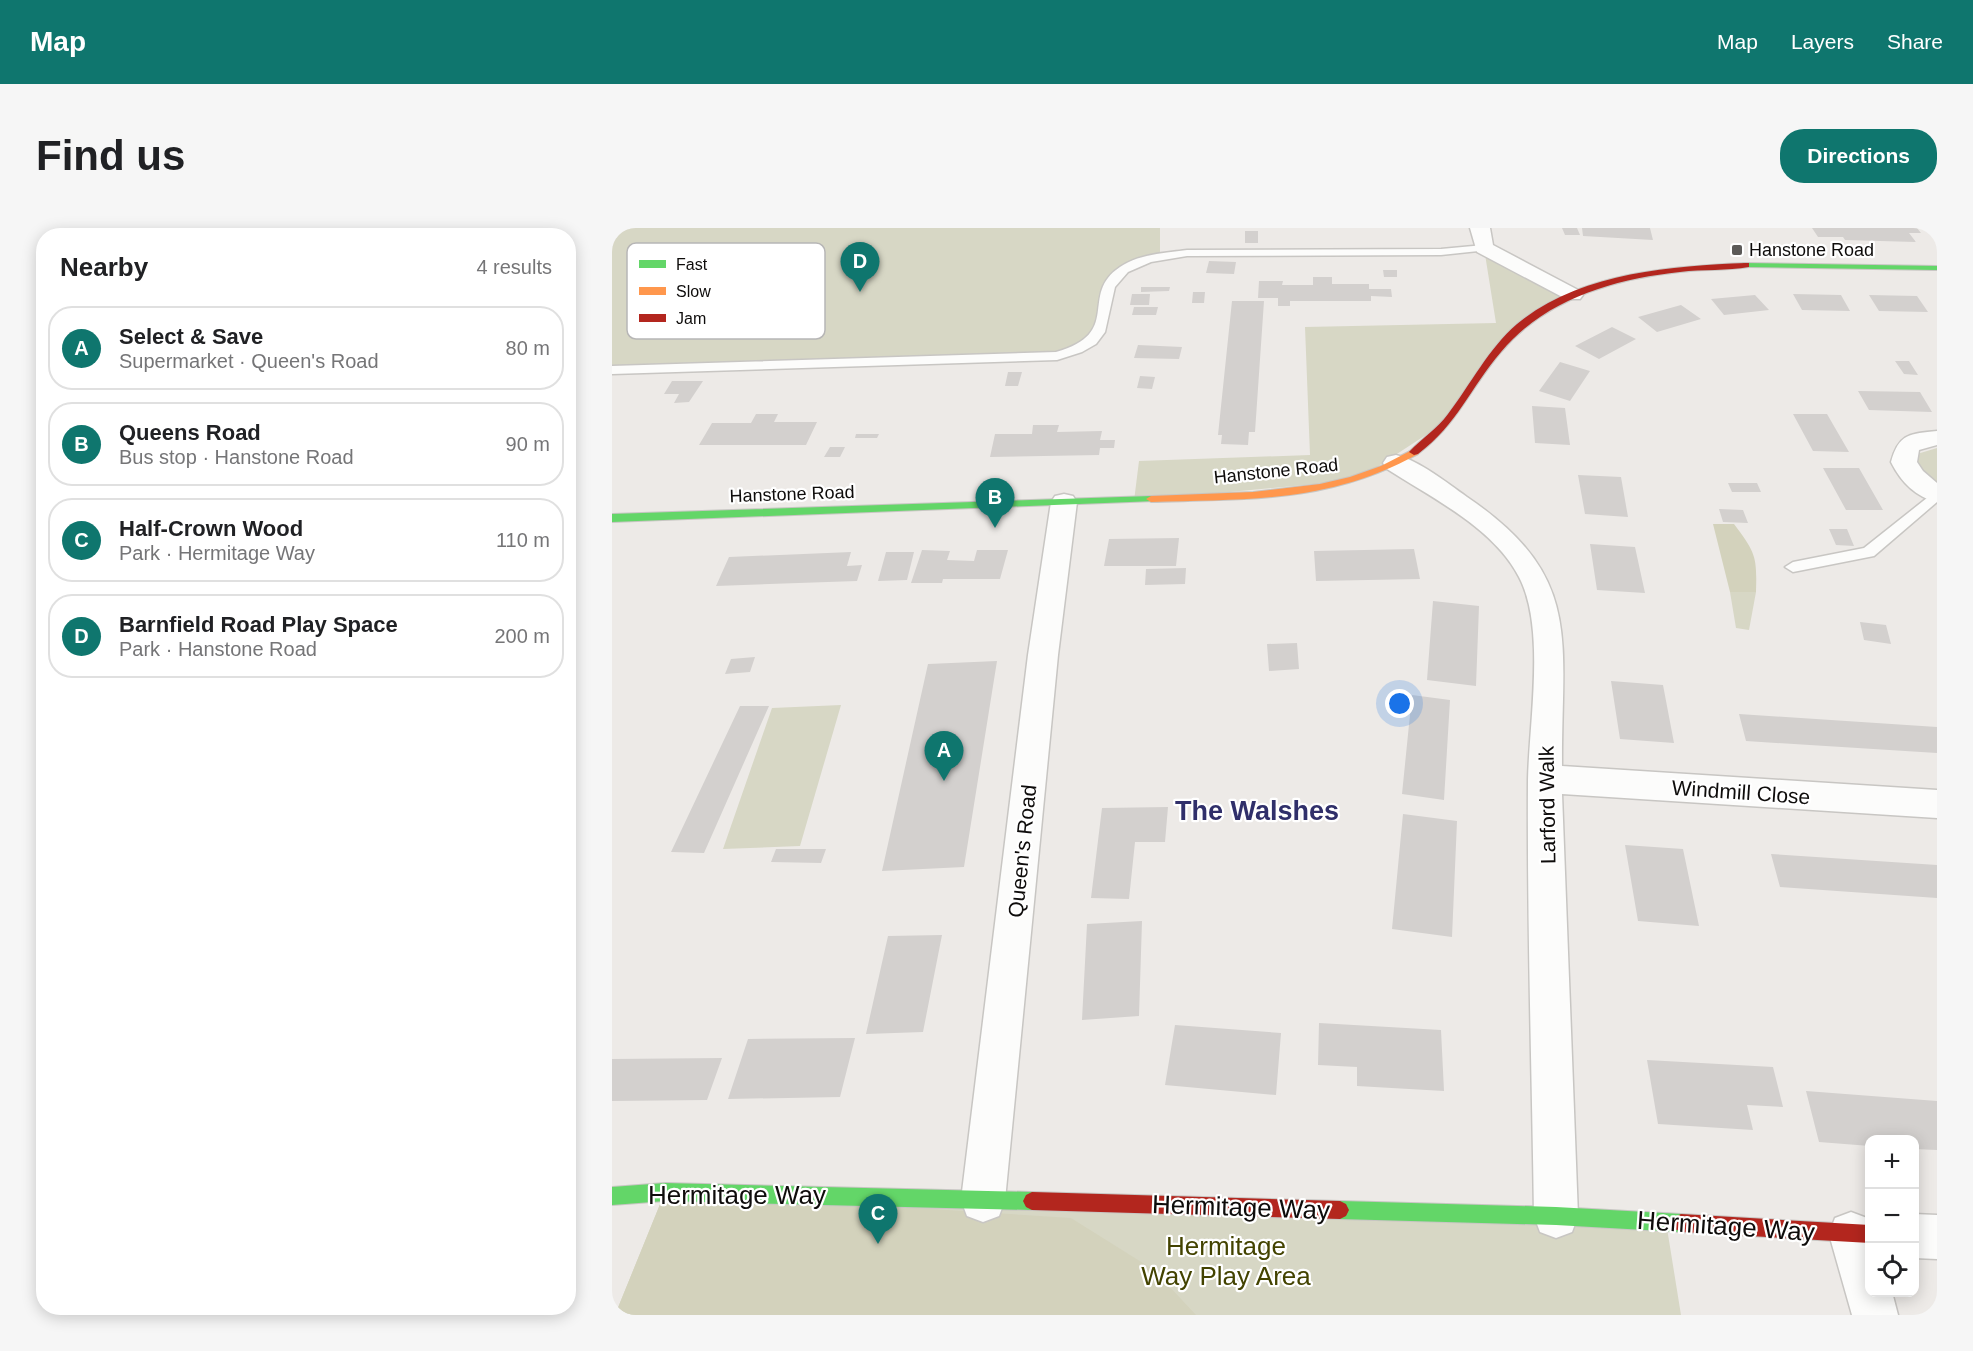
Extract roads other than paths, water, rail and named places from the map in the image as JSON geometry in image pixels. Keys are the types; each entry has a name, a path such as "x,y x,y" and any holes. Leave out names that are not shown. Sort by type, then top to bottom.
{"street":[{"path":"1480,228 1484,248 1573,295"},
{"name":"Hanstone Road","path":"612,518 1263,494 1317,488 1357,480 1419,450 1455,416 1488,362 1518,328 1573,295 1606,282 1643,273 1732,264 1937,268"},
{"path":"1937,438 1916,441 1908,446 1904,462 1909,473 1922,485 1937,494"},
{"name":"Larford Walk","path":"1396,463 1485,523 1513,550 1534,578 1547,627 1545,779 1556,1216"},
{"name":"Queen's Road","path":"983,1200 1043,655 1065,502"},
{"name":"Windmill Close","path":"1545,779 1937,804"},
{"name":"Hermitage Way","path":"612,1196 665,1192 1556,1216 1860,1234"},
{"path":"1860,1234 1875,1315"},
{"path":"1919,1236 1937,1237"}],"lane":[{"path":"612,370 1057,356 1079,351 1102,330 1106,303 1112,282 1118,273 1150,260 1187,253 1441,252 1484,248"},
{"path":"1793,567 1869,552 1937,494"}],"place":[{"name":"Hanstone Road","path":"1737,250"},
{"name":"Barnfield Road Play Space","path":"860,292"},
{"name":"Queens Road","path":"995,528"},
{"name":"Select & Save","path":"944,781"},
{"name":"Half-Crown Wood","path":"878,1244"}],"district":[{"name":"The Walshes","path":"1257,811"}],"park label":[{"name":"Hermitage Way Play Area","path":"1226,1261"}]}
